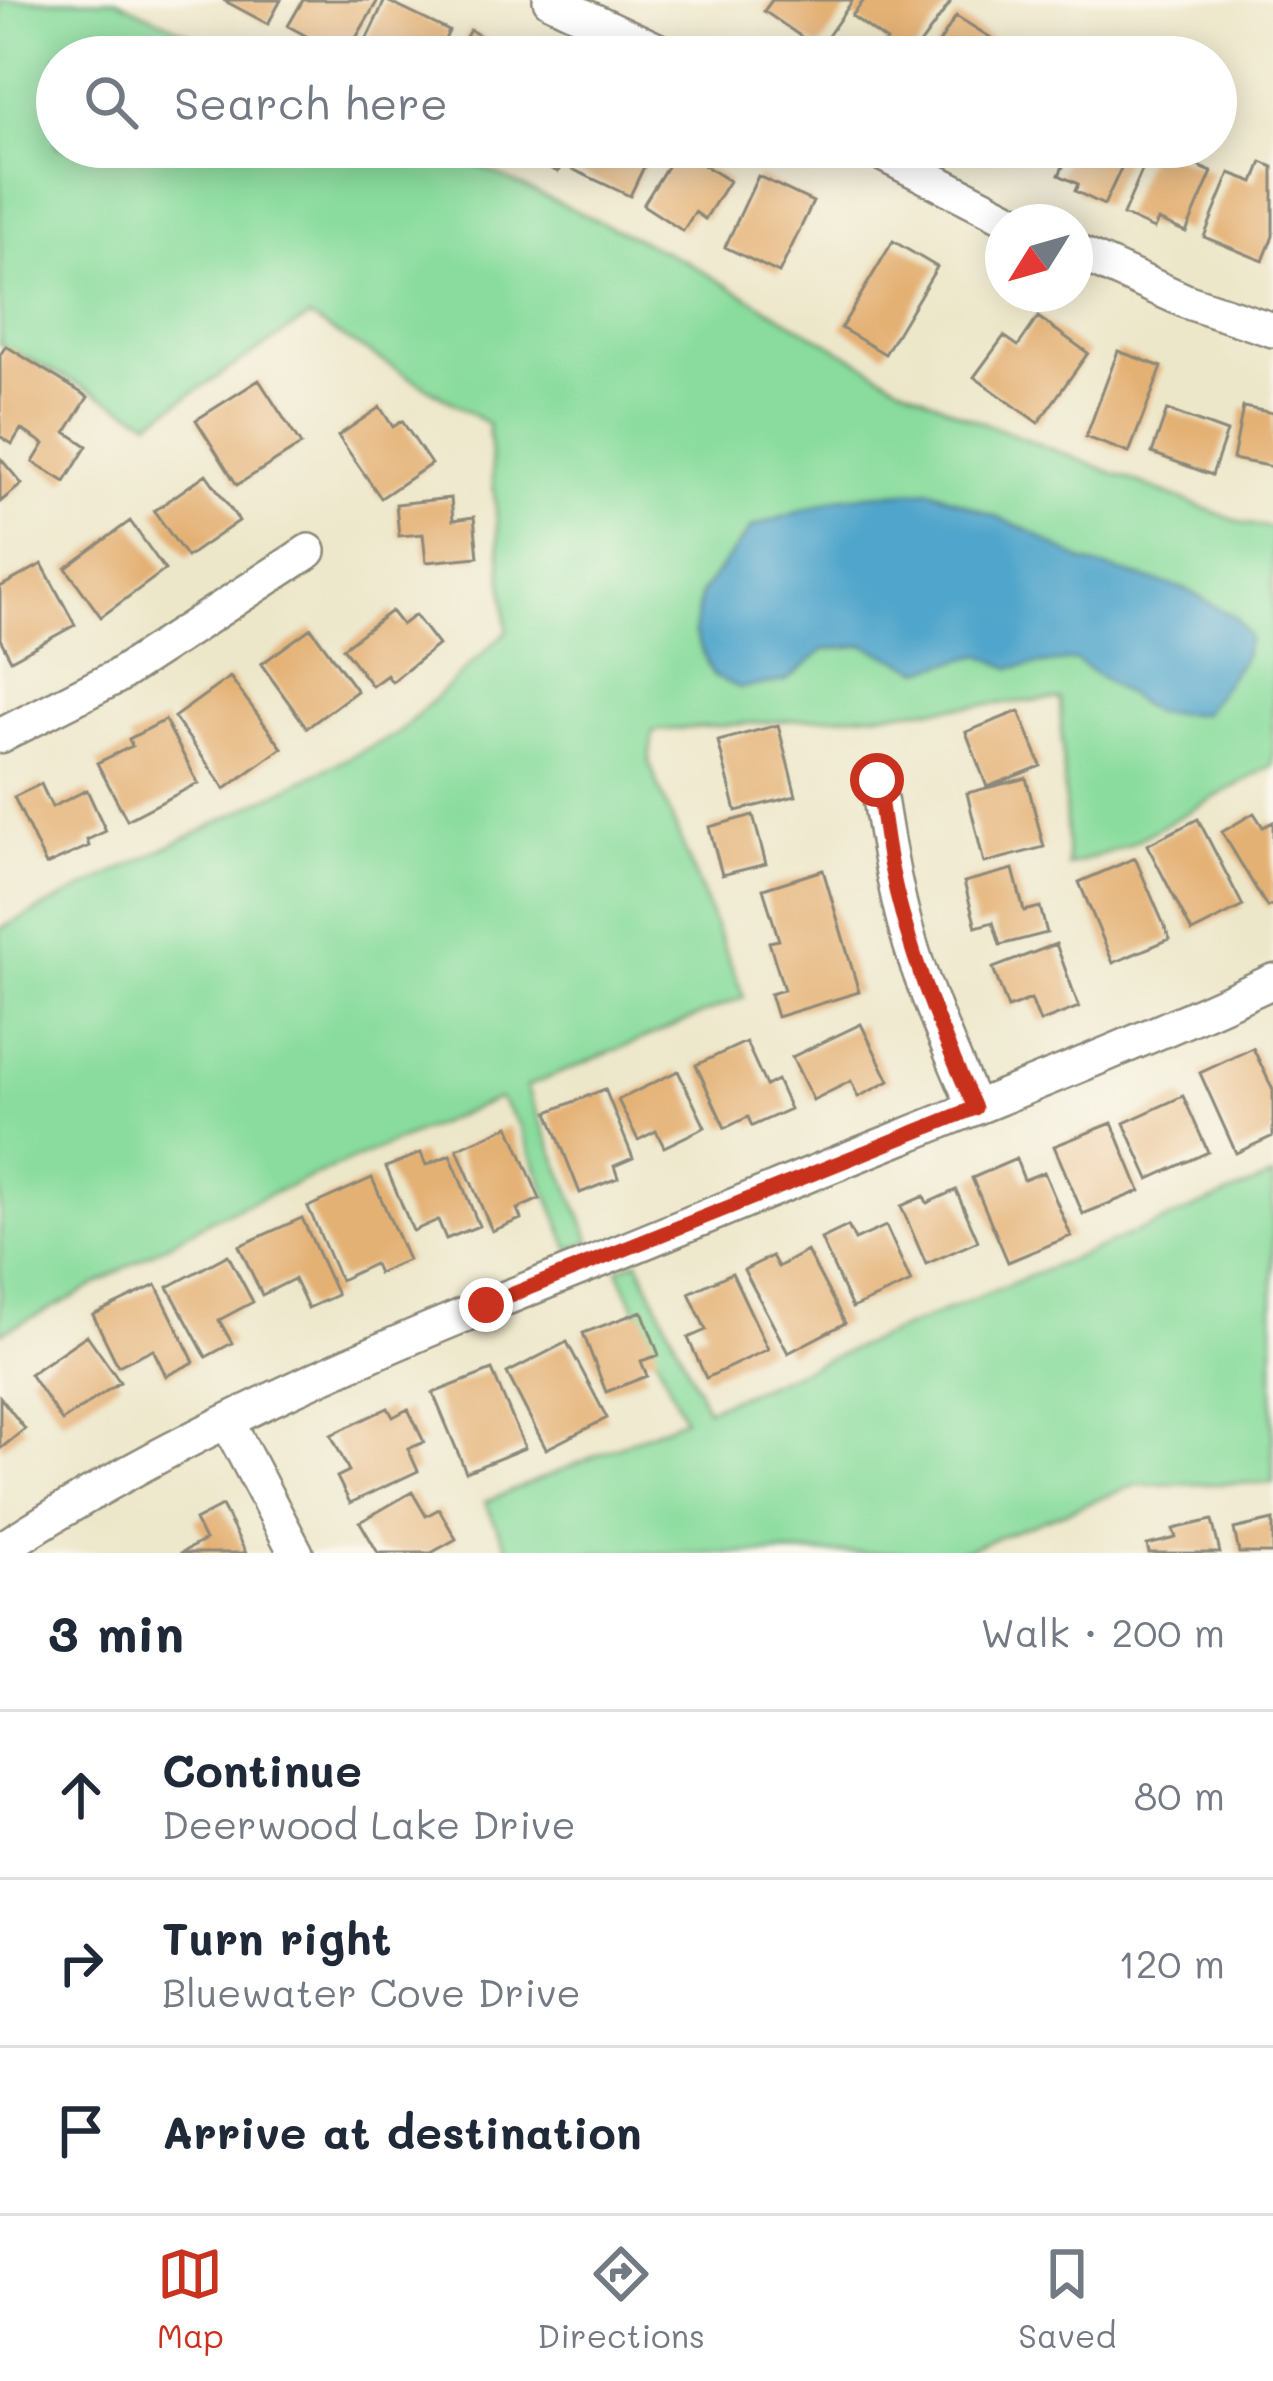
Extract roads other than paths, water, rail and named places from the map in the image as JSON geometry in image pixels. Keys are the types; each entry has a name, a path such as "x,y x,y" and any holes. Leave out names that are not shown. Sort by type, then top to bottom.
{"street":[{"path":"550,0 627,36"},
{"path":"910,168 985,207"},
{"path":"1093,259 1188,302 1273,329"},
{"path":"0,736 116,677 309,551"},
{"path":"877,780 890,864 915,959 975,1108"},
{"path":"0,1550 144,1462 348,1364 1273,981"},
{"path":"227,1420 296,1553"}],"water":[{"path":"931,490 1028,530 1084,562 1185,589 1236,618 1249,637 1243,659 1203,714 1154,713 1075,660 1010,668 981,655 921,670 864,645 824,650 786,681 740,688 713,676 694,632 701,593 752,527 844,497"}]}
